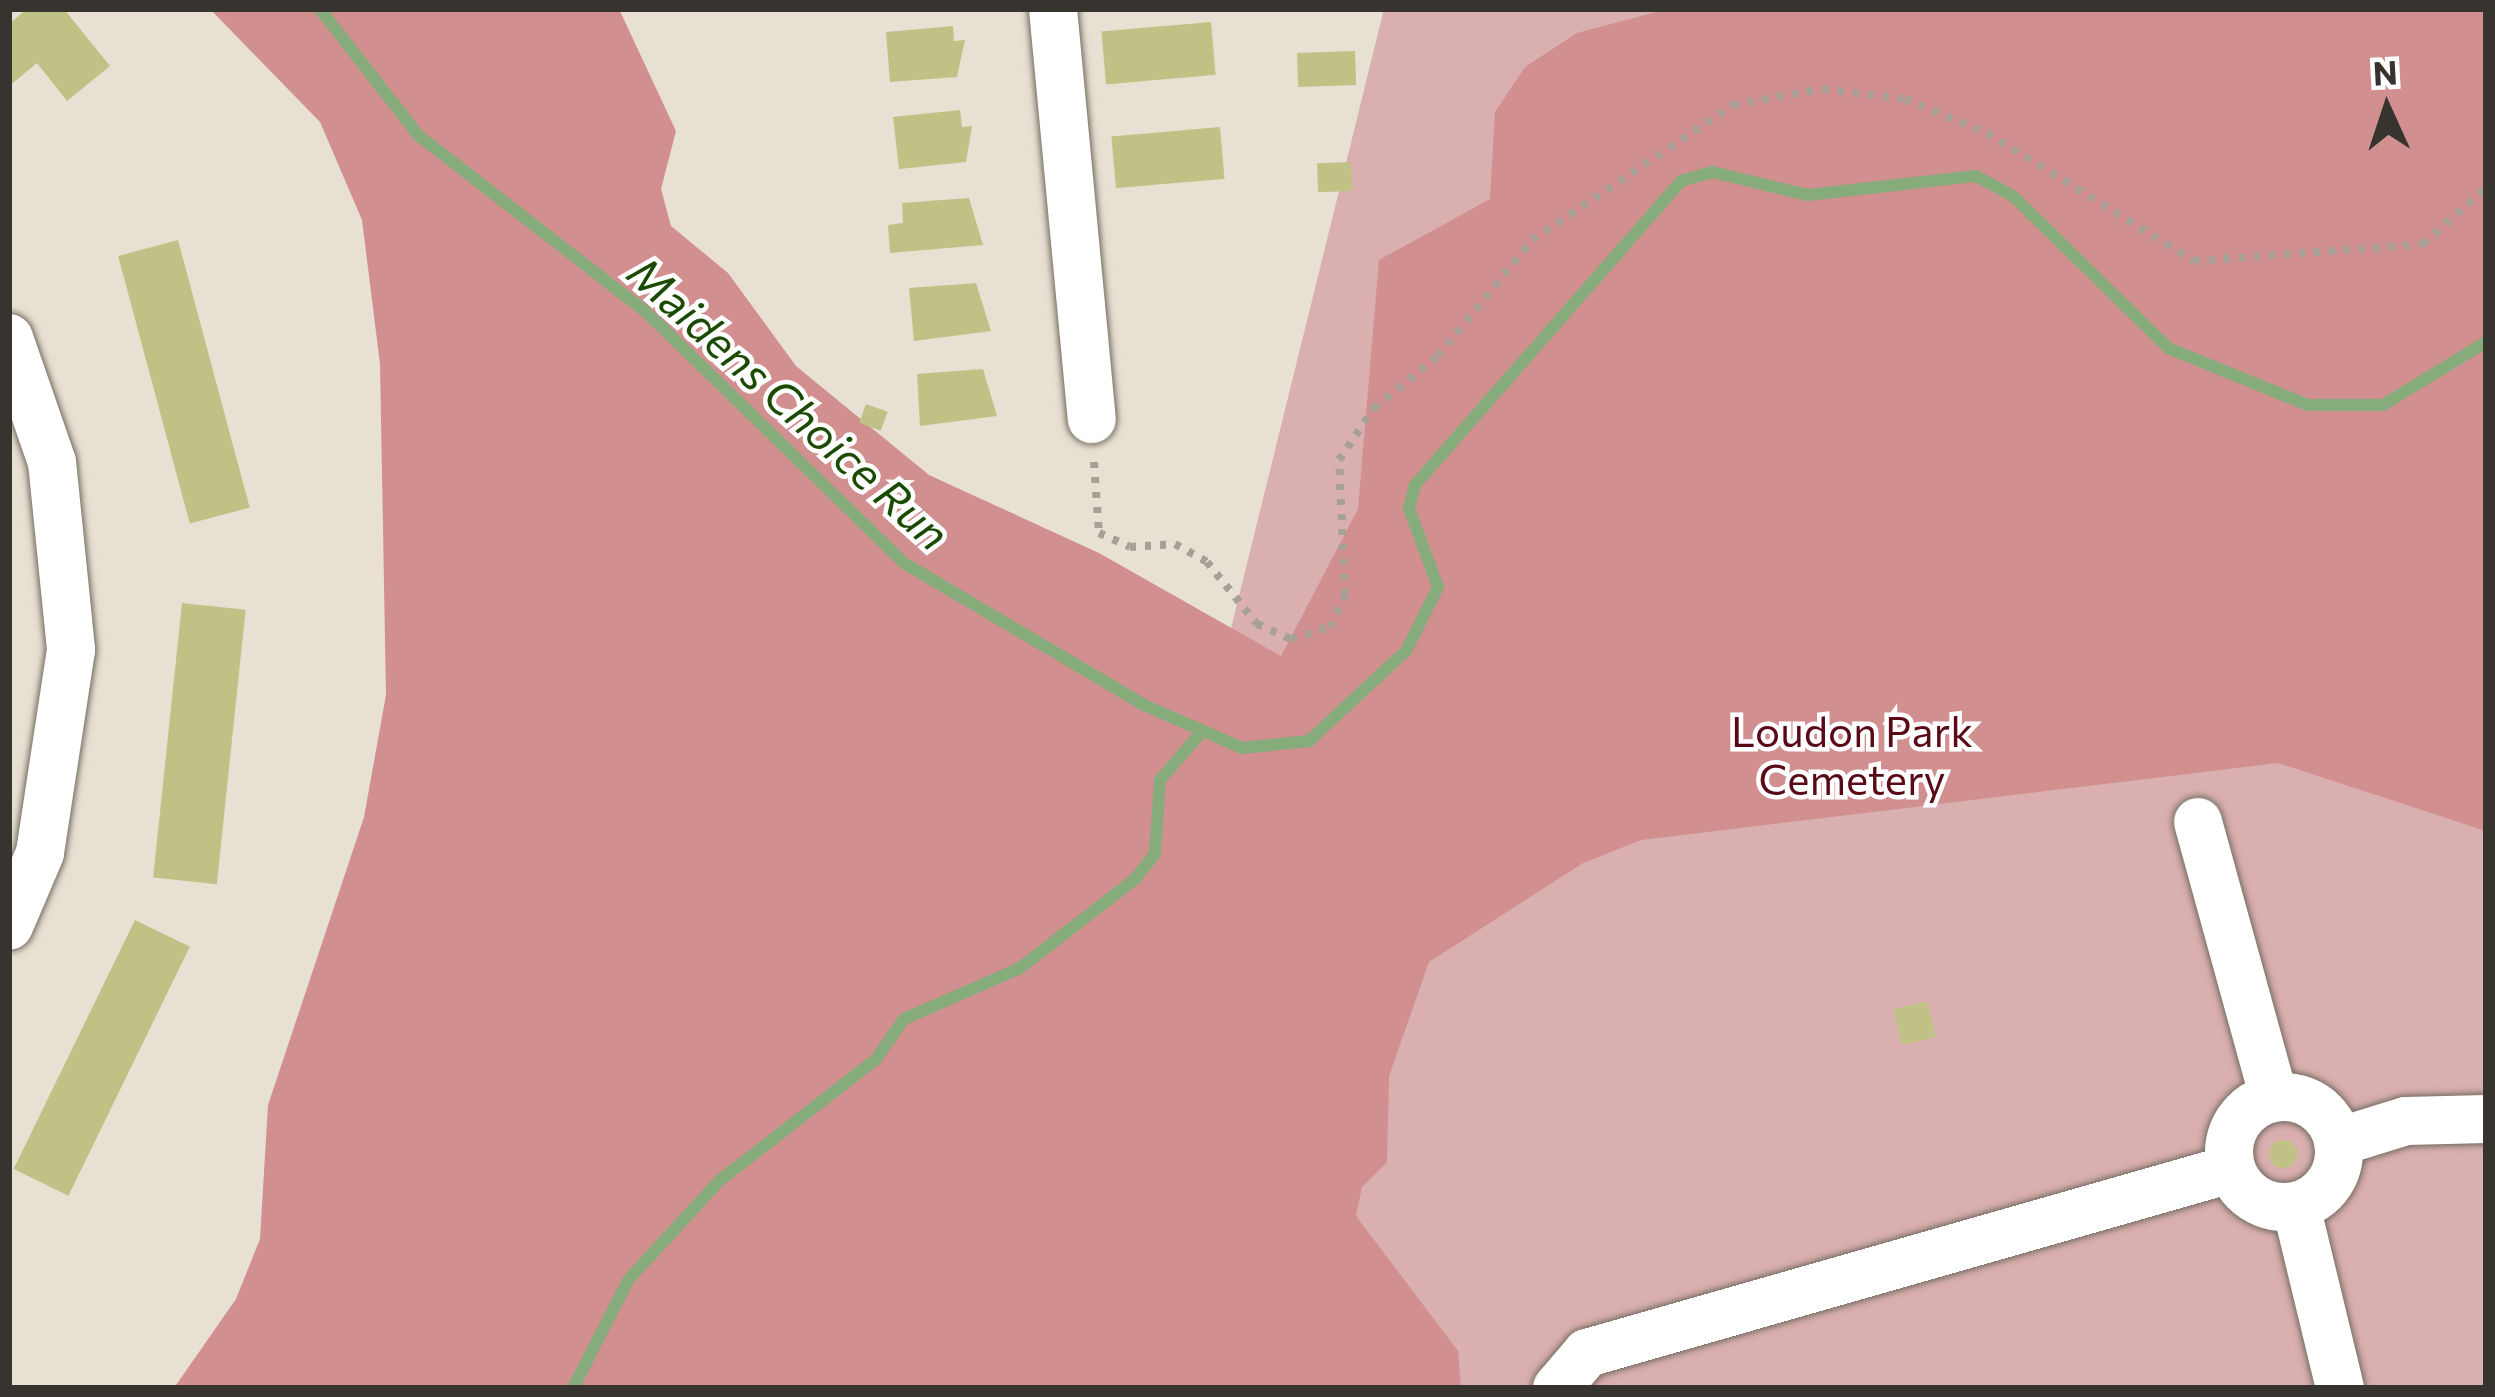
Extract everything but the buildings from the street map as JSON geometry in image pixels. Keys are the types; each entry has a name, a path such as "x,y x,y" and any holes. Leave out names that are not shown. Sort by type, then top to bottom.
{"street":[{"path":"1053,9 1092,419"},
{"path":"9,338 52,462 70,650 40,853 9,926"},
{"path":"2198,822 2274,1098"},
{"path":"2274,1098 2322,1112 2338,1142 2325,1189 2296,1206 2249,1196 2231,1169 2232,1132 2274,1098"},
{"path":"2338,1142 2406,1121 2486,1119"},
{"path":"1557,1388 1562,1370 1605,1347 2231,1169"},
{"path":"2296,1206 2340,1388"}],"path":[{"path":"1092,419 1099,533 1130,547 1175,544 1207,562 1257,623 1291,638 1330,627 1345,595 1339,460 1374,408 1438,356 1532,240 1733,105 1823,89 1905,99 2124,210 2194,261 2423,244 2486,188"}],"green space":[{"path":"210,9 619,9 676,131 661,189 671,226 728,273 796,366 929,475 1099,553 1281,656 1358,509 1379,260 1490,199 1495,112 1525,67 1577,33 1668,9 2486,9 2486,831 2278,763 1641,840 1583,863 1429,962 1389,1076 1387,1162 1362,1187 1356,1216 1458,1351 1461,1388 174,1388 236,1299 260,1239 268,1105 364,817 386,695 380,364 362,220 320,122"},
{"name":"Loudon Park Cemetery","path":"1384,9 2486,9 2486,1388 756,1388 1196,770"}],"waterway":[{"name":"Maidens Choice Run","path":"320,9 418,135 645,311 904,563 1144,705 1242,748 1309,741 1406,651 1438,587 1409,508 1415,485 1681,181 1712,172 1808,195 1976,176 2013,196 2168,348 2308,405 2383,405 2486,342"},
{"path":"573,1388 629,1279 719,1181 876,1059 904,1019 1020,968 1135,879 1155,853 1160,780 1199,735"}]}
